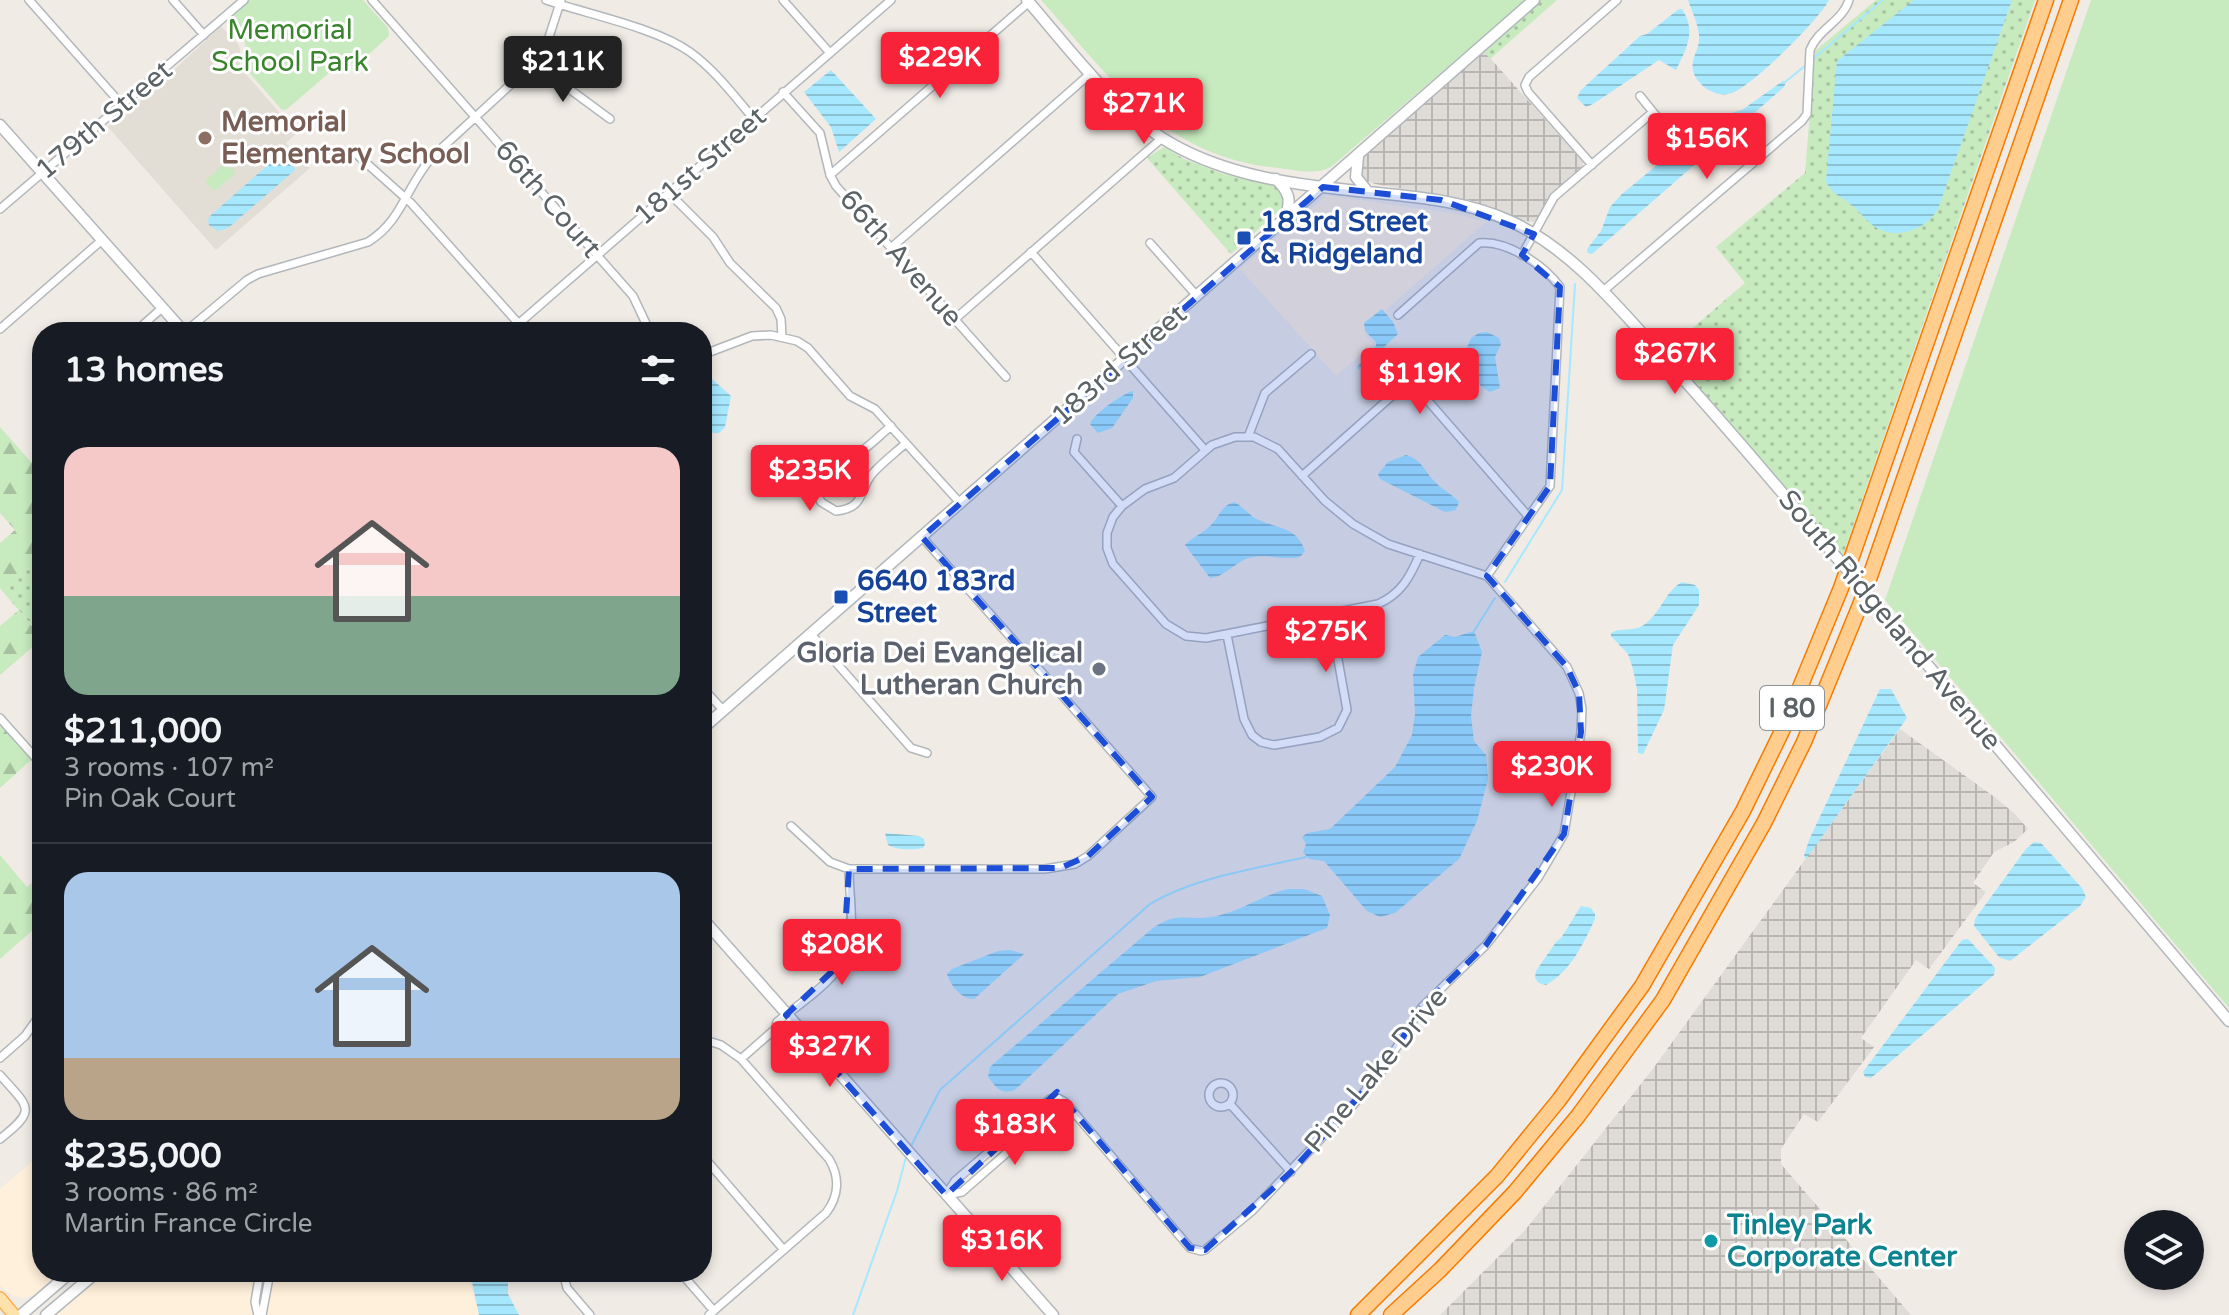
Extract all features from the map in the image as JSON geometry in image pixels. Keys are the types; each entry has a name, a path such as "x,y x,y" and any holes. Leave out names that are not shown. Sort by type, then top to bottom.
{"highway":[{"name":"I 80","path":"1358,1315 1497,1176 1559,1100 1642,986 1743,811 1794,704 1841,588 2046,0"},
{"name":"I 80","path":"1391,1315 1440,1270 1515,1192 1578,1116 1663,1000 1764,823 1804,742 1860,605 2071,0"}],"main road":[{"path":"0,1298 14,1315"}],"street":[{"path":"29,0 122,105"},
{"path":"173,0 204,35"},
{"name":"179th Street","path":"0,209 244,0"},
{"name":"66th Court","path":"372,0 633,296 645,322"},
{"path":"546,0 665,38 688,50 708,66 754,119"},
{"path":"783,0 830,53"},
{"name":"181st Street","path":"521,322 891,0"},
{"name":"183rd Street","path":"712,720 1534,0"},
{"path":"1592,165 1525,85 1529,77 1617,0"},
{"path":"1602,292 1802,121 1807,114 1813,42 1846,10 1849,0"},
{"path":"830,175 1028,1"},
{"name":"South Ridgeland Avenue","path":"1028,1 1133,116 1162,138 1206,161 1323,187 1441,200 1476,208 1511,221 1563,255 1602,292 1744,447 2229,1021"},
{"path":"196,322 258,274 368,242 391,224 417,174 432,157 534,63 549,37 560,2"},
{"path":"534,63 610,119"},
{"path":"892,247 1091,73"},
{"name":"66th Avenue","path":"783,92 820,133 830,175 836,186 1006,377"},
{"path":"1640,96 1671,132"},
{"path":"1522,255 1554,197 1653,112"},
{"path":"0,125 175,322"},
{"path":"955,319 1162,138"},
{"path":"354,152 404,199 517,322"},
{"path":"1358,156 1356,177 1368,192"},
{"path":"1274,178 1285,188 1290,199 1284,221"},
{"path":"669,193 713,237 730,263 776,308 781,319 782,337"},
{"path":"0,329 102,240"},
{"path":"1398,315 1479,243 1492,241 1522,255 1550,273 1560,287 1550,486 1487,576 1420,554 1388,544 1353,524 1325,501 1274,445 1248,437 1223,440 1205,450 1174,478 1145,489 1122,506 1113,517 1107,533 1107,552 1116,568 1175,630 1186,636 1206,638 1378,604 1394,596 1409,579 1420,554"},
{"path":"1150,243 1197,296"},
{"path":"1031,252 1205,450"},
{"path":"146,322 162,308"},
{"path":"712,351 752,336 797,341 808,348 850,396 875,409 961,504"},
{"path":"1248,437 1255,412 1265,393 1311,354"},
{"path":"1302,476 1402,387 1416,387 1528,516"},
{"path":"891,426 853,458 828,465 820,471 815,487 821,502 836,511 852,507 862,496 872,474 906,443"},
{"path":"1077,439 1074,452 1122,506"},
{"path":"791,826 830,862 849,869 1060,868 1088,856 1152,797 922,537"},
{"name":"Pine Lake Drive","path":"1065,1102 1190,1248 1201,1251 1211,1247 1291,1172 1381,1072 1422,1007 1486,945 1538,878 1564,834 1582,709 1579,693 1567,667 1487,576"},
{"path":"1227,635 1244,719 1252,735 1261,742 1274,745 1320,737 1338,728 1347,710 1330,615"},
{"path":"811,634 911,748 927,753"},
{"path":"712,698 723,710"},
{"path":"0,718 32,754"},
{"path":"741,1059 843,961 849,942 849,869"},
{"path":"712,930 1053,1315"},
{"path":"0,1058 32,1026"},
{"path":"688,1282 712,1313 830,1208 837,1185 833,1166 741,1059 712,1042"},
{"path":"0,1075 25,1104 26,1111 22,1122 0,1139"},
{"path":"1058,1098 1065,1102 962,1192 946,1195 955,1181 1050,1099 1058,1098"},
{"path":"1230,1104 1291,1172"},
{"path":"712,1167 784,1250"},
{"path":"21,1315 59,1282"},
{"path":"46,1315 85,1282"},
{"path":"258,1282 255,1302 260,1315"},
{"path":"260,1315 268,1282"},
{"path":"566,1282 590,1315"}],"highlighted area":[{"path":"1323,187 1441,200 1534,234 1522,255 1560,287 1550,486 1487,576 1567,667 1579,693 1581,732 1564,834 1486,945 1422,1007 1381,1072 1291,1172 1205,1250 1190,1248 1057,1092 946,1195 786,1015 843,961 849,869 1060,868 1088,856 1152,797 922,537"}],"shaded area":[{"name":"Memorial Elementary School","path":"221,26 239,45 239,66 297,133 286,143 310,168 216,250 108,127 115,125"},
{"path":"1483,50 1583,162 1582,168 1548,198 1534,222 1469,200 1375,184 1364,180 1360,174 1364,157"},
{"path":"1327,195 1457,214 1486,222 1388,308 1364,335 1373,344 1336,376 1240,269"},
{"path":"1900,729 1996,798 2028,829 2014,842 1994,852 1973,883 1986,892 1929,969 1916,960 1861,1038 1874,1047 1818,1122 1804,1114 1781,1149 1781,1164 1911,1315 1440,1315 1526,1229 1652,1070"},
{"path":"32,1162 32,1282 49,1282 34,1295 23,1298 13,1296 0,1286 0,1189"},
{"path":"91,1282 470,1282 479,1315 52,1315"}],"green space":[{"name":"Memorial School Park","path":"249,0 363,0 388,28 389,36 358,64 343,61 282,110 247,70 245,42 229,22 231,16"},
{"path":"1041,0 1526,0 1332,166 1313,172 1238,161 1202,148 1171,131 1117,85"},
{"path":"1540,0 1557,0 1490,59 1483,50"},
{"path":"1876,0 2035,0 1843,555 1667,350 1745,283 1716,247 1805,173 1815,51"},
{"path":"2091,0 2229,0 2229,1008 1885,600"},
{"path":"1164,147 1184,159 1223,174 1276,186 1286,200 1281,209 1231,254 1147,158"},
{"path":"224,164 234,169 235,174 214,191 205,181"},
{"path":"0,427 32,463 32,566 4,593 0,588 0,543 15,530 0,513"},
{"path":"32,566 32,625 4,593"},
{"path":"19,610 32,626 32,648 0,675 0,626"},
{"path":"0,725 31,760 0,788"},
{"path":"0,855 27,887 32,883 32,931 0,959"}],"water":[{"path":"1688,0 1829,0 1769,66 1742,88 1721,94 1702,85 1693,71 1699,35"},
{"path":"1914,0 2012,0 1938,209 1919,227 1894,233 1874,226 1835,193 1826,181 1837,61"},
{"path":"1679,9 1686,17 1689,33 1676,70 1659,60 1593,104 1586,107 1577,98 1581,90 1640,36"},
{"path":"831,70 876,119 839,152 831,127 804,92"},
{"path":"1783,81 1786,82 1784,87 1592,254 1588,253 1587,249 1601,231 1610,207 1622,194 1714,118 1742,110"},
{"path":"277,148 293,163 295,170 228,228 218,231 209,225 210,216 269,164 271,152"},
{"path":"1382,309 1398,334 1359,370 1357,367 1376,346 1365,331 1364,323"},
{"path":"1487,332 1499,338 1501,344 1495,357 1500,388 1490,392 1477,382 1467,361 1471,338"},
{"path":"712,379 731,396 725,427 719,433 713,433"},
{"path":"1133,391 1133,398 1112,428 1098,433 1090,424 1092,420 1109,404"},
{"path":"1406,455 1419,462 1437,484 1459,502 1456,510 1445,512 1380,479 1378,474 1388,462"},
{"path":"1234,502 1255,518 1292,533 1305,551 1294,558 1249,558 1210,578 1185,545"},
{"path":"1682,582 1695,585 1699,590 1699,605 1673,645 1664,710 1643,754 1638,753 1637,689 1633,669 1628,654 1611,633 1638,628 1648,622"},
{"path":"1474,631 1482,652 1471,716 1474,741 1486,755 1488,779 1477,821 1459,859 1395,913 1380,917 1367,911 1324,861 1309,859 1303,852 1306,844 1302,837 1307,833 1330,829 1395,767 1412,735 1415,714 1413,675 1418,657 1445,635 1455,637"},
{"path":"1880,689 1891,689 1907,718 1806,859 1804,856 1809,840"},
{"path":"885,833 919,836 925,844 919,849 896,848 888,845"},
{"path":"2034,842 2041,843 2082,888 2086,897 2080,906 2010,961 1999,957 1974,926 1975,919"},
{"path":"1288,889 1304,889 1322,896 1330,915 1327,928 1200,977 1156,981 1118,994 1015,1090 1002,1091 988,1077 990,1067 1153,928 1176,918 1222,915"},
{"path":"1581,906 1591,908 1595,919 1581,947 1555,979 1546,985 1539,983 1535,978 1536,971"},
{"path":"1968,939 1995,968 1994,975 1871,1078 1865,1077 1863,1072 1962,940"},
{"path":"998,951 1024,954 974,999 961,994 949,979 947,974 952,969"},
{"path":"472,1282 508,1282 508,1294 519,1315 479,1315"}],"waterway":[{"path":"1813,59 1883,0"},
{"path":"1785,82 1805,66"},
{"path":"1505,582 1562,490 1575,284"},
{"path":"1474,631 1495,598"},
{"path":"910,1148 940,1090 1150,904 1206,880 1306,857"},
{"path":"853,1315 906,1157"}],"place":[{"name":"Memorial Elementary School","path":"205,138"},
{"name":"183rd Street & Ridgeland","path":"1244,238"},
{"name":"6640 183rd Street","path":"841,597"},
{"name":"Gloria Dei Evangelical Lutheran Church","path":"1099,669"},
{"name":"Tinley Park Corporate Center","path":"1711,1241"}]}
